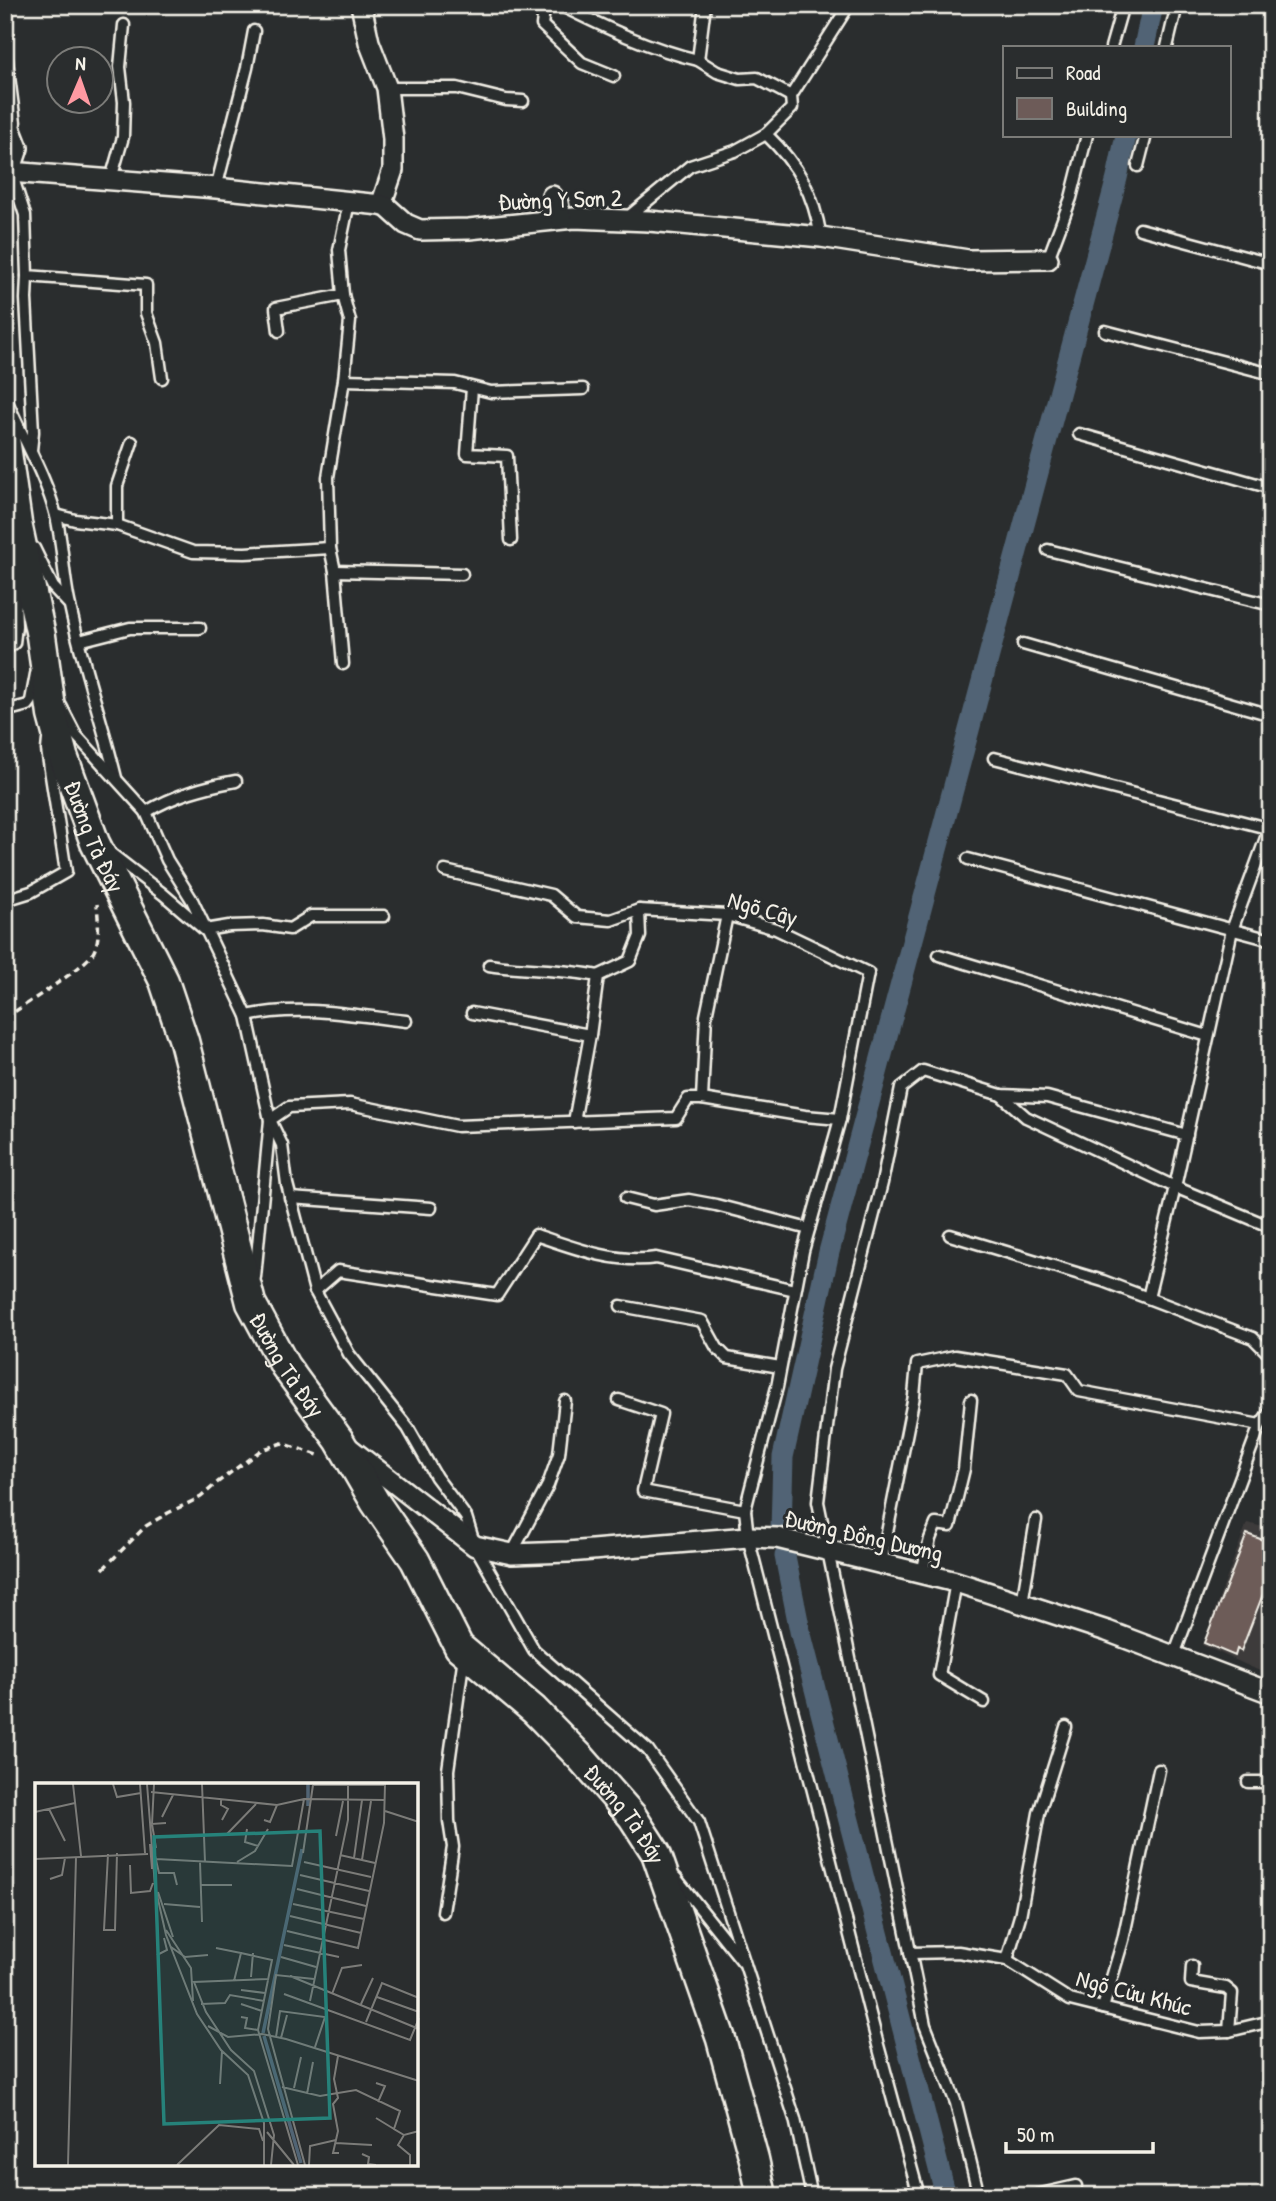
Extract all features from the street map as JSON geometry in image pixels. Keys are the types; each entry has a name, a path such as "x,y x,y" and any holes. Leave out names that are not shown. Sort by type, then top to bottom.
{"street":[{"path":"5,115 18,148 10,172 216,188 381,205 393,170 393,139 387,88 369,43 360,5"},
{"path":"552,196 558,203 561,218"},
{"name":"Đường Y Sơn 2","path":"381,205 406,224 420,230 469,229 561,218 625,220 821,237 968,260 1048,259"},
{"name":"Đường Tà Đáy","path":"5,438 16,516 63,757 95,843 164,981 184,1041 251,1303 334,1450 375,1502 415,1560 459,1647 534,1710 581,1758 632,1816 656,1853 720,2039 762,2196"},
{"name":"Đường Đồng Dương","path":"334,1450 475,1546 512,1554 748,1537 777,1538 956,1582 1174,1655 1271,1693"}],"lane":[{"path":"549,5 544,10 542,25 582,63 614,76"},
{"path":"560,5 614,32 698,61 717,72 740,79 757,79 792,96"},
{"path":"698,61 705,5"},
{"path":"625,220 690,166 735,151 766,134 792,108 792,96 849,5"},
{"path":"1111,46 1123,5"},
{"path":"1167,46 1177,5"},
{"path":"111,179 123,137 124,102 120,67 124,25"},
{"path":"216,188 254,31"},
{"path":"5,46 18,148"},
{"path":"387,88 457,88 506,100 523,101"},
{"path":"766,134 787,154 806,183 816,208 821,237"},
{"name":"Đường Y Sơn 2","path":"1048,259 1071,198 1087,136"},
{"path":"1138,166 1146,136"},
{"path":"10,172 25,215 33,432 31,450"},
{"path":"343,664 335,571 330,548 328,477 351,321 343,295 340,250 348,202"},
{"path":"1140,229 1271,264"},
{"path":"27,276 146,285 146,313 157,343 162,378"},
{"path":"279,331 276,308 343,295"},
{"path":"1105,331 1271,374"},
{"path":"344,380 455,383 491,393 583,389"},
{"path":"472,388 467,454 507,456 511,540"},
{"path":"5,397 31,450 55,515 69,604 116,778"},
{"path":"1079,434 1271,488"},
{"path":"117,525 117,486 132,442"},
{"path":"55,515 117,525 193,552 245,553 330,548"},
{"path":"16,516 53,587 69,604"},
{"path":"5,650 14,643 16,626 16,516"},
{"path":"1048,550 1271,606"},
{"path":"335,571 462,574"},
{"path":"79,642 130,628 200,628"},
{"path":"5,711 27,705 31,701 41,636"},
{"path":"1023,644 1271,715"},
{"path":"5,900 31,892 66,872 47,750 51,704 61,705 76,735 146,812 167,860 192,900 247,1016 270,1120 282,1145 290,1198 315,1291 349,1354 408,1428 436,1477 466,1517 475,1546 534,1650 648,1750 699,1822 795,2119 812,2196"},
{"path":"994,758 1270,827 1231,930 1187,1135 1148,1298"},
{"path":"146,812 197,788 236,781"},
{"path":"95,843 132,869 205,930 263,925 290,929 311,916 384,916"},
{"path":"968,859 1271,940"},
{"name":"Ngõ Cây","path":"445,871 551,895 577,917 611,920 639,910 727,915 776,929 869,974 840,1119"},
{"path":"489,965 518,970 571,970 598,976 630,961 640,936 639,910"},
{"path":"702,1099 706,1016 727,915"},
{"path":"939,955 1208,1036"},
{"path":"574,1122 598,976"},
{"path":"247,1016 275,1010 317,1010 406,1021"},
{"path":"472,1013 590,1035"},
{"path":"979,2196 956,2103 925,2025 818,1502 834,1369 882,1183 901,1088 923,1071 1001,1095 1047,1097 1187,1135"},
{"path":"1001,1095 1026,1117 1175,1187 1271,1227"},
{"path":"251,1303 270,1120 289,1107 350,1104 457,1126 676,1118 688,1099 702,1099 840,1119 809,1229 780,1367 744,1510 748,1537 919,2196"},
{"path":"290,1198 430,1208"},
{"path":"626,1198 654,1205 689,1200 809,1229"},
{"path":"315,1291 338,1271 497,1295 536,1235 581,1250 636,1261 656,1258 795,1290"},
{"path":"950,1235 1103,1281 1253,1338 1271,1356"},
{"path":"621,1306 702,1321 717,1348 727,1358 780,1367"},
{"path":"881,1563 914,1396 917,1364 955,1356 1067,1374 1079,1391 1260,1425"},
{"path":"619,1400 661,1414 643,1491 744,1510"},
{"path":"922,1573 936,1524 950,1526 964,1469 971,1400"},
{"path":"512,1554 548,1485 559,1454 565,1401"},
{"path":"1174,1655 1260,1425 1271,1410"},
{"path":"1022,1603 1036,1520"},
{"path":"956,1582 939,1675 984,1702"},
{"path":"443,1912 453,1847 448,1770 465,1652"},
{"path":"1007,1960 1020,1916 1040,1813 1066,1727"},
{"path":"1248,1782 1268,1782 1271,1765"},
{"path":"1103,2008 1124,1940 1159,1770"},
{"path":"656,1853 747,1968"},
{"name":"Ngõ Cửu Khúc","path":"910,1953 958,1952 1007,1960 1070,2000 1199,2032 1229,2031 1271,2021"},
{"path":"1192,1966 1191,1982 1226,1988 1232,1993 1229,2031"},
{"path":"748,2196 754,2159"},
{"path":"1032,2196 1076,2186"}],"path":[{"path":"5,1018 80,965 93,952 97,935 97,897 111,874"},
{"path":"103,1569 146,1526 201,1497 272,1444 282,1443 317,1454 334,1450"}],"shaded area":[{"path":"1247,1523 1271,1529 1271,1676 1202,1645"}],"building":[{"path":"1247,1534 1271,1543 1271,1591 1265,1589 1241,1651 1237,1649 1235,1656 1204,1643"}],"waterway":[{"path":"1144,46 1153,5"},
{"path":"781,1530 783,1457 829,1252 1117,178 1126,136"},
{"path":"785,1556 800,1631 946,2196"}]}
